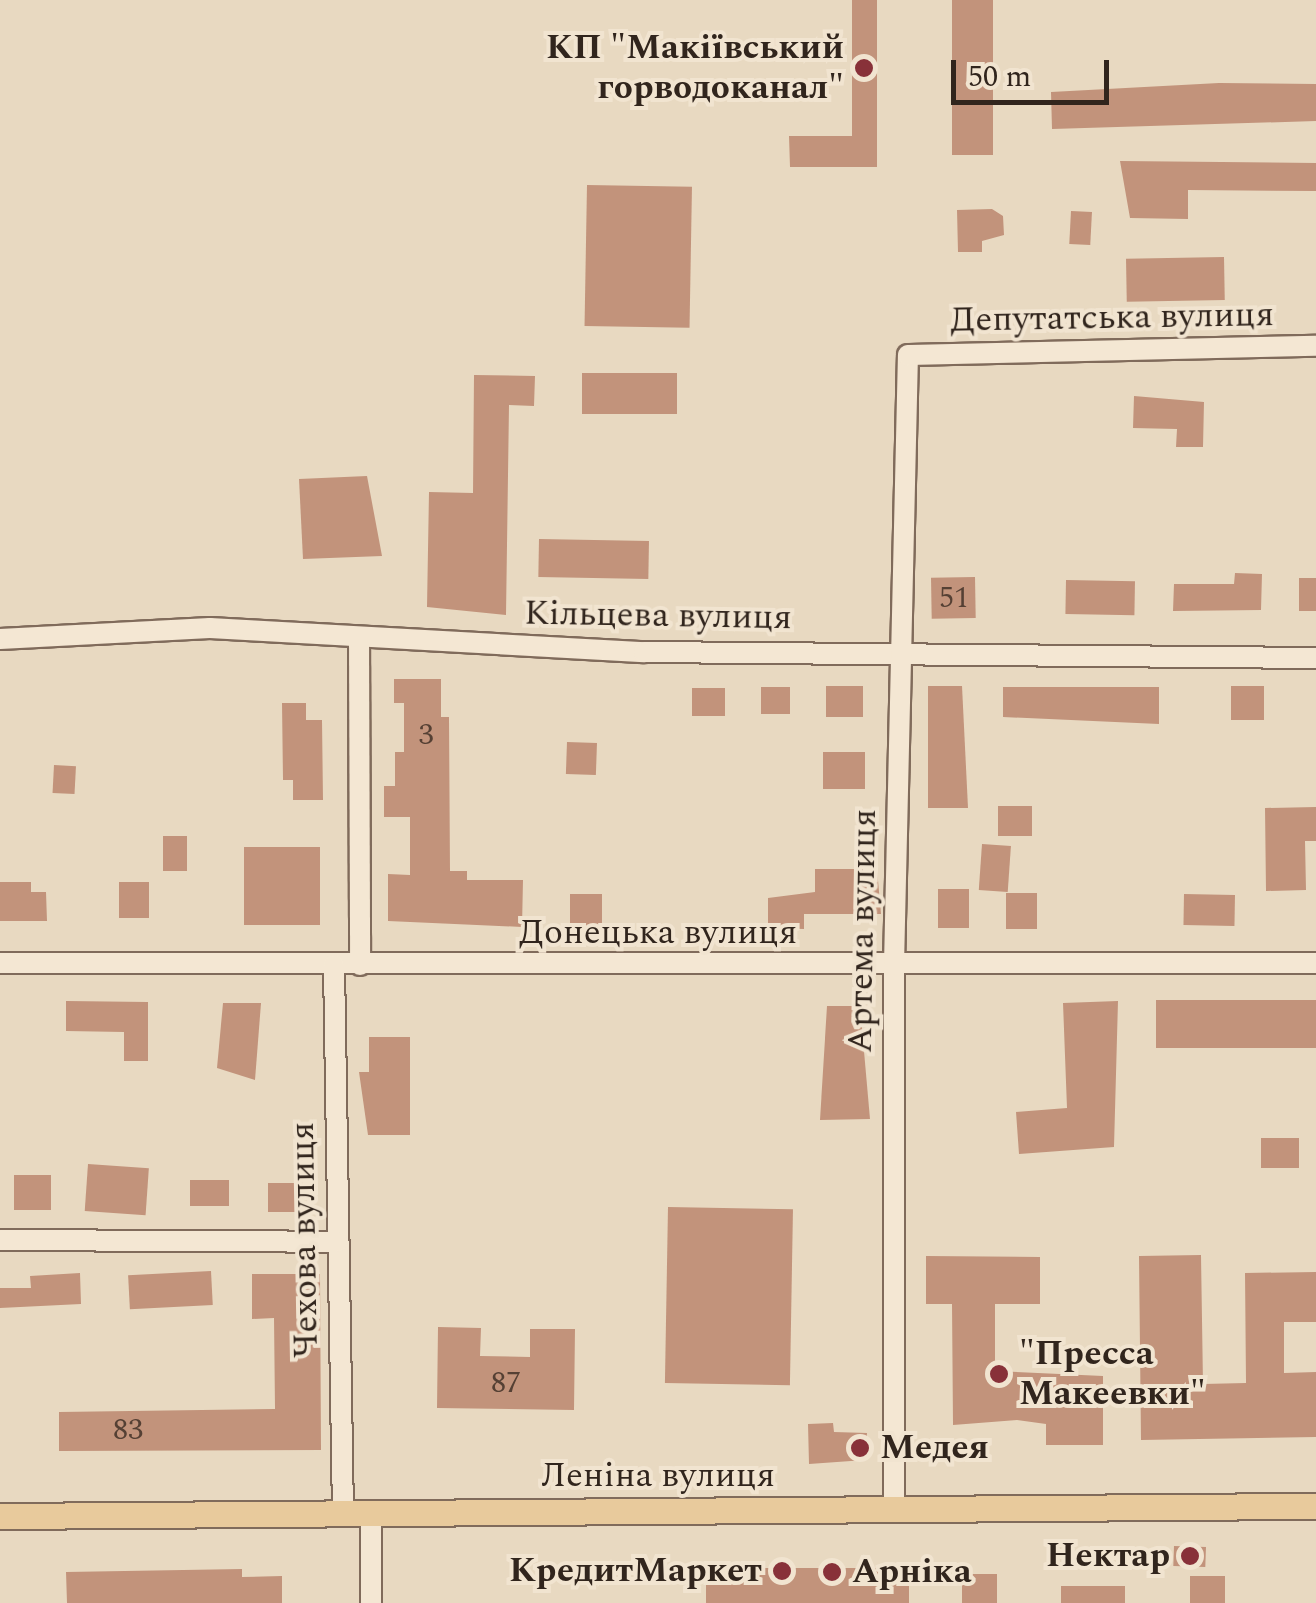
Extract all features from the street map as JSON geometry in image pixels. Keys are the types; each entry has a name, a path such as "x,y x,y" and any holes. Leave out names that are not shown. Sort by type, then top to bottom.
{"main road":[{"name":"Леніна вулиця","path":"0,1516 1316,1506"}],"street":[{"name":"Депутатська вулиця","path":"908,354 1316,346"},
{"name":"Артема вулиця","path":"894,1509 894,965 908,354"},
{"name":"Кільцева вулиця","path":"0,639 210,628 644,652 900,651 1316,658"},
{"path":"358,638 360,965"},
{"name":"Донецька вулиця","path":"0,963 1316,962"},
{"name":"Чехова вулиця","path":"334,965 343,1513"},
{"path":"0,1240 337,1242"},
{"path":"371,1514 371,1603"}],"building":[{"name":"КП \"Макіївський горводоканал\"","path":"852,0 877,0 877,167 790,167 789,136 852,136"},
{"path":"952,0 993,0 993,155 952,155"},
{"path":"1219,83 1316,84 1316,121 1052,129 1051,92"},
{"path":"1120,161 1316,163 1316,191 1188,190 1188,219 1130,218"},
{"path":"587,185 692,187 690,328 585,326"},
{"path":"992,209 1003,216 1004,235 982,241 982,252 958,252 957,210"},
{"path":"1071,211 1092,212 1090,245 1069,244"},
{"path":"1224,257 1225,300 1127,302 1126,259"},
{"path":"582,373 677,373 677,414 582,414"},
{"path":"474,375 535,376 534,406 509,405 506,615 427,607 429,492 473,493"},
{"path":"1134,396 1204,402 1203,447 1176,447 1177,429 1133,428"},
{"path":"367,476 382,556 303,559 299,479"},
{"path":"539,539 649,541 648,579 538,577"},
{"path":"1235,573 1262,574 1261,610 1173,611 1174,584 1234,584"},
{"path":"975,577 976,618 932,619 931,578"},
{"path":"1299,578 1316,578 1316,611 1299,611"},
{"path":"1066,580 1135,581 1134,615 1065,614"},
{"path":"394,679 441,679 441,717 449,717 450,871 467,871 467,880 523,880 522,927 388,921 388,874 410,875 410,817 384,817 384,786 395,786 395,752 404,752 404,703 394,703"},
{"path":"826,686 863,686 863,717 826,717"},
{"path":"928,686 962,686 968,808 928,808"},
{"path":"1231,686 1264,686 1264,720 1231,720"},
{"path":"761,687 790,687 790,714 761,714"},
{"path":"1003,687 1159,687 1159,724 1003,717"},
{"path":"692,688 725,688 725,716 692,716"},
{"path":"282,703 306,703 306,720 322,720 323,800 293,800 293,780 283,780"},
{"path":"567,742 597,743 596,775 566,774"},
{"path":"823,752 865,752 865,789 823,789"},
{"path":"54,765 76,766 75,794 53,793"},
{"path":"998,806 1032,806 1032,836 998,836"},
{"path":"1316,807 1316,841 1305,841 1306,890 1266,891 1265,808"},
{"path":"163,836 187,836 187,871 163,871"},
{"path":"982,844 1011,846 1008,892 979,890"},
{"path":"244,847 320,847 320,925 244,925"},
{"path":"815,869 877,869 881,914 804,914 804,929 768,928 768,898 815,892"},
{"path":"0,882 31,882 31,892 46,892 47,921 0,921"},
{"path":"119,882 149,882 149,918 119,918"},
{"path":"938,889 969,889 969,928 938,928"},
{"path":"1006,893 1037,893 1037,929 1006,929"},
{"path":"570,894 602,894 602,927 570,927"},
{"path":"1184,894 1235,895 1234,926 1183,925"},
{"path":"1156,1000 1316,1000 1316,1048 1156,1048"},
{"path":"66,1001 148,1002 148,1061 124,1061 124,1032 66,1031"},
{"path":"1118,1001 1114,1147 1019,1154 1016,1112 1067,1108 1063,1003"},
{"path":"223,1003 261,1003 255,1080 217,1068"},
{"path":"827,1006 860,1006 870,1119 820,1120"},
{"path":"369,1037 410,1037 410,1135 368,1135 359,1072 369,1072"},
{"path":"1261,1138 1299,1138 1299,1168 1261,1168"},
{"path":"88,1164 149,1168 146,1215 85,1211"},
{"path":"14,1175 51,1175 51,1210 14,1210"},
{"path":"190,1180 229,1180 229,1206 190,1206"},
{"path":"268,1183 297,1183 297,1212 268,1212"},
{"path":"668,1207 793,1209 790,1385 665,1383"},
{"path":"1201,1255 1203,1384 1246,1383 1245,1273 1316,1272 1316,1322 1284,1322 1284,1373 1316,1372 1316,1437 1141,1440 1139,1256"},
{"path":"926,1256 1040,1257 1040,1304 995,1304 995,1371 1103,1376 1103,1445 1046,1445 1046,1424 1017,1420 953,1425 952,1304 926,1304"},
{"path":"211,1271 213,1305 130,1309 128,1275"},
{"path":"80,1273 81,1304 0,1308 0,1288 31,1288 30,1276"},
{"path":"252,1274 320,1274 321,1450 59,1451 59,1412 275,1409 274,1318 252,1319"},
{"path":"438,1327 481,1328 480,1356 530,1357 530,1329 575,1329 574,1410 437,1408"},
{"path":"833,1423 834,1432 867,1433 865,1460 809,1464 808,1424"},
{"name":"Нектар","path":"1174,1546 1206,1547 1205,1567 1173,1566"},
{"path":"747,1568 909,1568 909,1603 706,1603 706,1579 747,1579"},
{"path":"242,1569 242,1577 282,1576 282,1603 67,1603 66,1572"},
{"path":"962,1574 997,1574 997,1603 962,1603"},
{"path":"1190,1576 1225,1576 1225,1603 1190,1603"},
{"path":"1061,1586 1125,1586 1125,1603 1061,1603"}],"place":[{"name":"КП \"Макіївський горводоканал\"","path":"864,68"},
{"name":"\"Пресса Макеевки\"","path":"999,1374"},
{"name":"Медея","path":"860,1448"},
{"name":"Нектар","path":"1190,1556"},
{"name":"КредитМаркет","path":"782,1571"},
{"name":"Арніка","path":"832,1572"}]}
